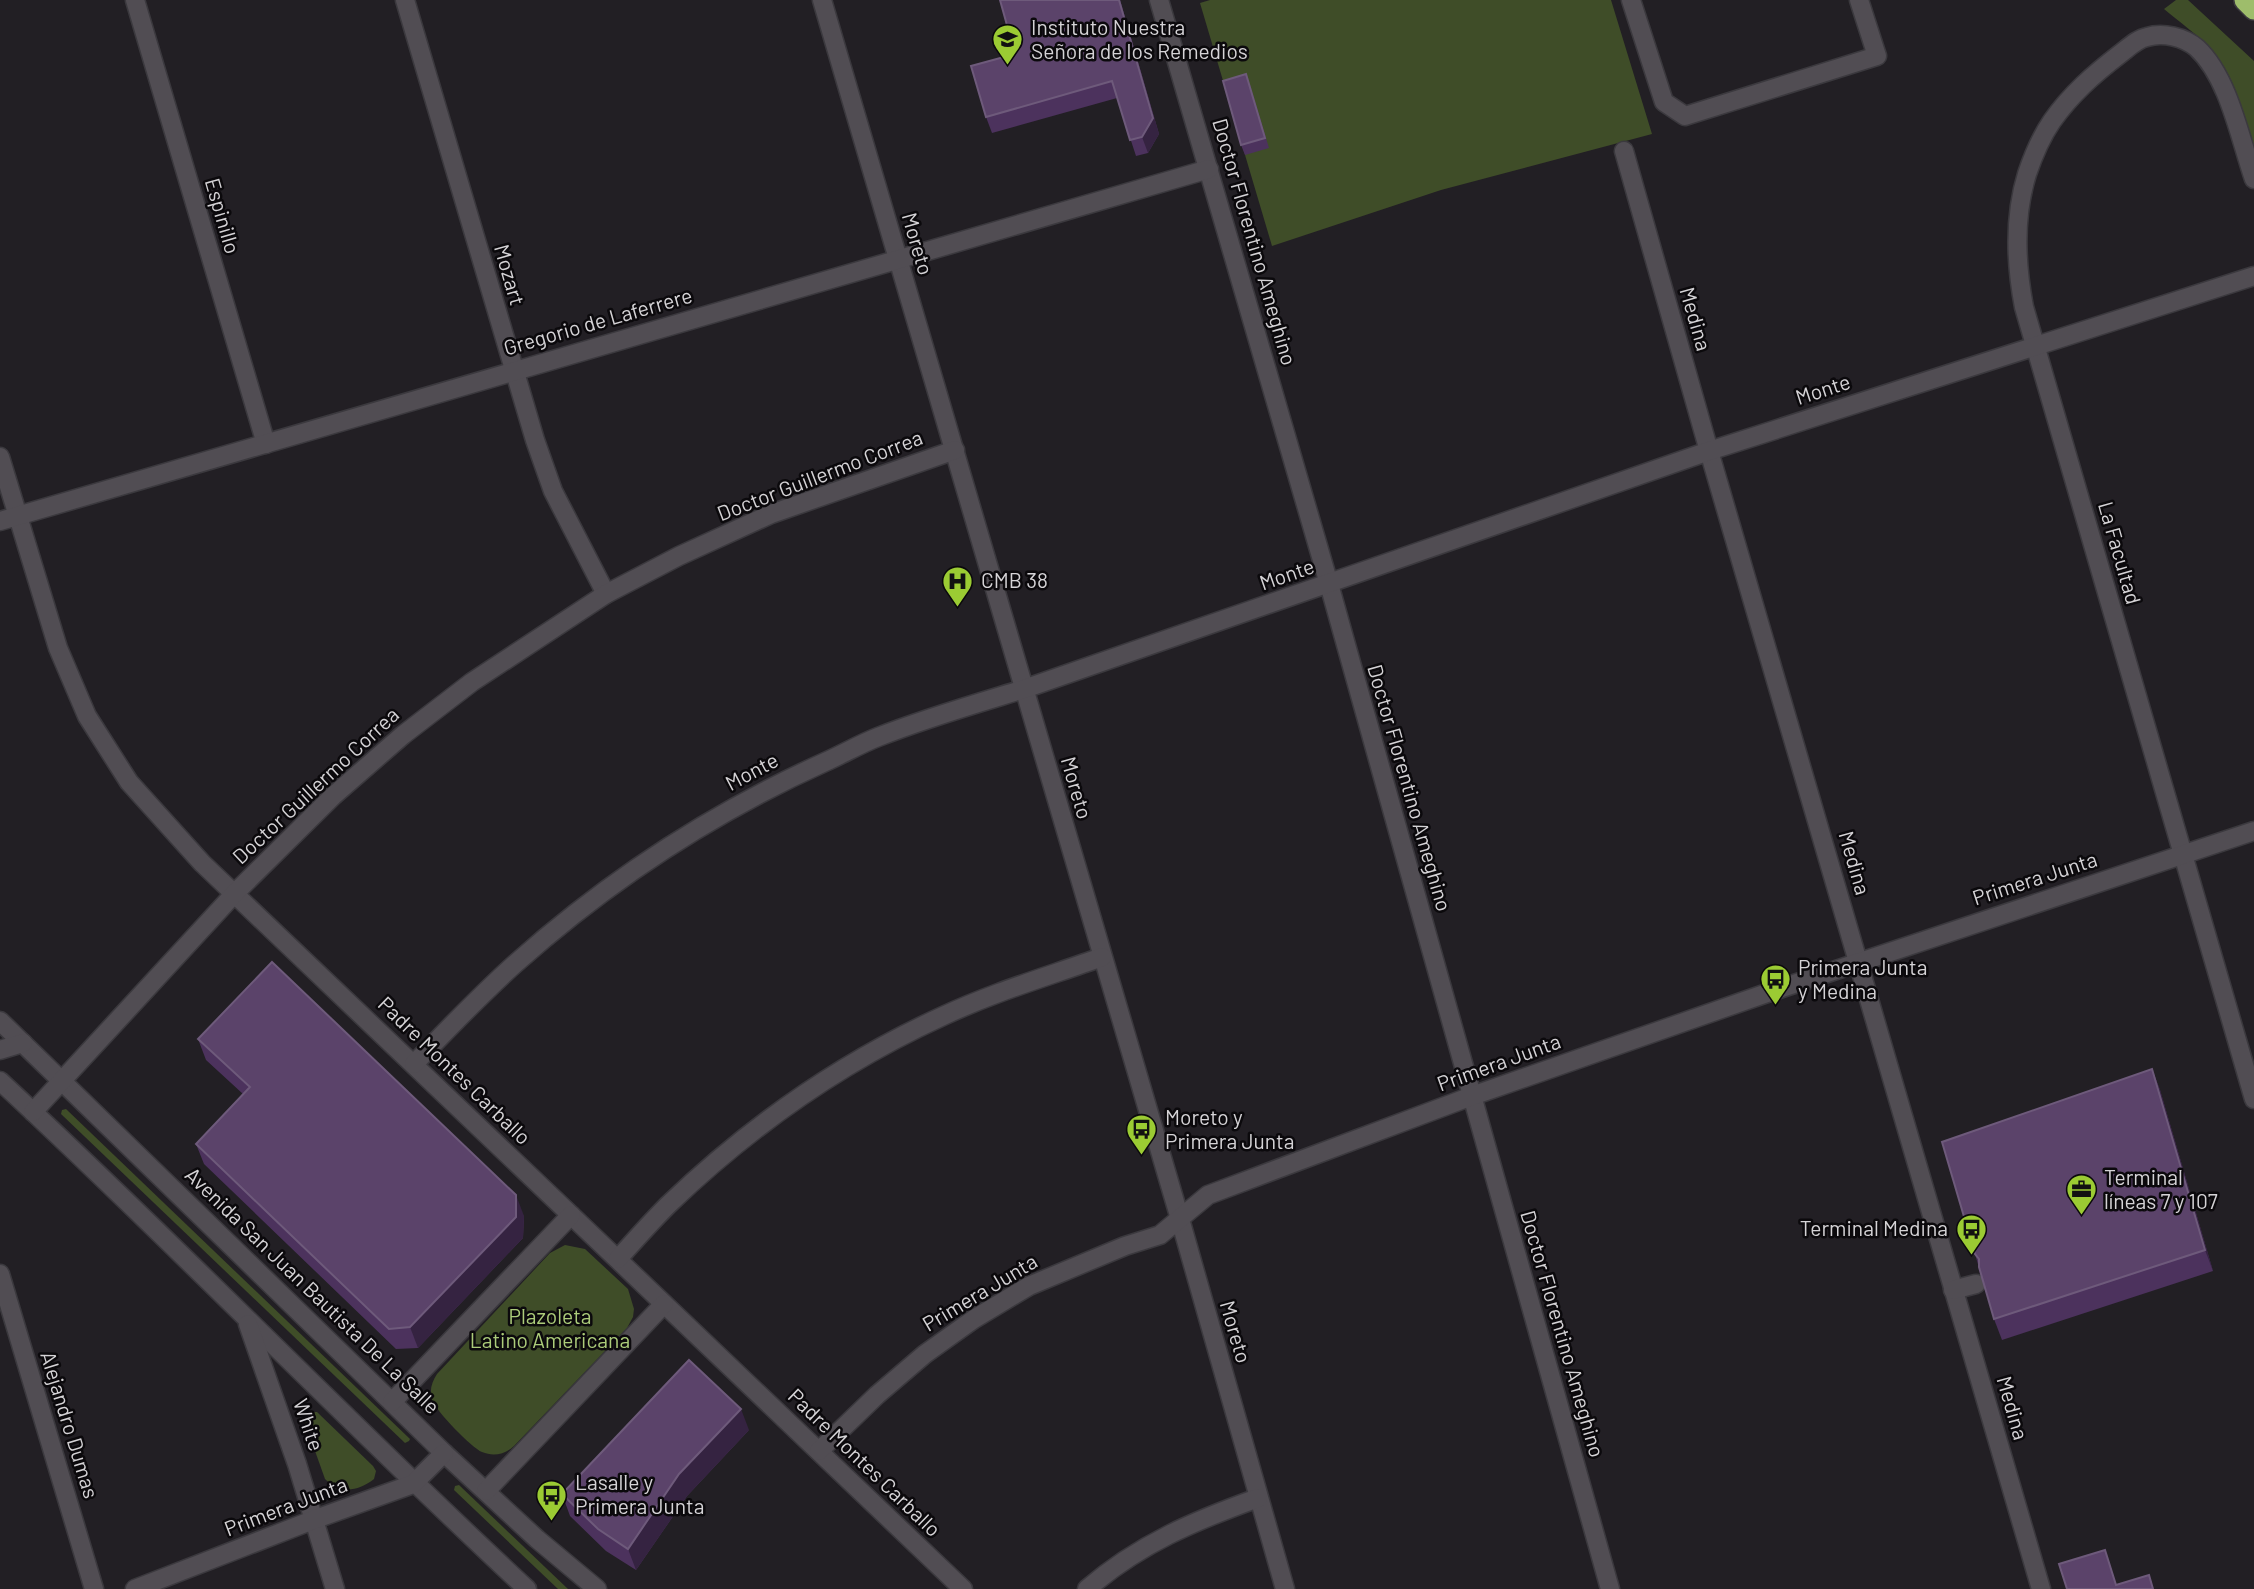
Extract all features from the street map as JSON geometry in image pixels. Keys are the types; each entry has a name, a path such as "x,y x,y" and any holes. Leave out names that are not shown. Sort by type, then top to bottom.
{"highway":[{"path":"2245,0 2254,9"}],"street":[{"name":"Espinillo","path":"135,0 265,444"},
{"name":"Mozart","path":"405,0 514,370 553,491 606,594"},
{"name":"Moreto","path":"822,0 1180,1219 1285,1589"},
{"name":"Doctor Florentino Ameghino","path":"1159,0 1329,584 1610,1589"},
{"path":"1631,0 1664,102 1685,116 1877,56 1859,0"},
{"name":"La Facultad","path":"2254,179 2220,81 2210,62 2195,46 2182,39 2168,36 2144,37 2087,79 2050,123 2026,176 2019,228 2020,284 2035,346 2254,1098"},
{"name":"Medina","path":"1624,151 2041,1589"},
{"name":"Gregorio de Laferrere","path":"9,518 1209,169"},
{"name":"Monte","path":"414,1064 496,982 547,936 638,867 718,816 795,774 875,738 935,716 1024,689 1709,451 2254,276"},
{"name":"Doctor Guillermo Correa","path":"33,1112 235,893 333,796 403,735 511,654 606,594 679,556 771,514 955,450"},
{"path":"0,457 9,518"},
{"name":"Padre Montes Carballo","path":"9,518 87,716 129,782 149,806 202,863 963,1589"},
{"name":"Primera Junta","path":"819,1451 887,1386 925,1354 974,1319 1029,1286 1101,1256 1160,1236 1208,1195 1472,1096 1859,961 2254,831"},
{"path":"618,1259 668,1205 736,1146 806,1093 841,1071 961,1008 1102,957"},
{"name":"Avenida San Juan Bautista De La Salle","path":"0,1021 63,1079 444,1453 597,1589"},
{"path":"0,1050 23,1043"},
{"path":"2,1084 414,1484 527,1589"},
{"path":"392,1402 571,1214"},
{"name":"Alejandro Dumas","path":"0,1274 94,1589"},
{"path":"1953,1290 1976,1284"},
{"path":"486,1491 664,1304"},
{"name":"White","path":"246,1318 298,1464 335,1589"},
{"name":"Primera Junta","path":"135,1589 414,1484 444,1453"},
{"path":"1087,1589 1153,1541 1258,1498"}],"green space":[{"path":"1210,0 1611,0 1652,134 1441,190 1272,246 1200,3"},
{"path":"2176,0 2188,0 2254,61 2254,175 2246,125 2229,76 2210,48 2164,9"},
{"path":"66,1109 410,1439 409,1441 405,1443 61,1114 62,1110"},
{"name":"Plazoleta Latino Americana","path":"565,1245 585,1249 628,1289 634,1309 633,1317 627,1328 514,1446 499,1454 482,1452 463,1437 435,1405 431,1396 432,1383 437,1374 550,1253"},
{"path":"310,1412 317,1412 373,1466 376,1471 374,1479 349,1490 337,1487 325,1479 304,1420"},
{"path":"459,1485 568,1589 558,1589 454,1490 455,1486"}],"building":[{"path":"1000,0 1119,0 1153,118 1142,137 1130,140 1112,81 986,117 971,66 1015,54"},
{"path":"1246,74 1265,138 1241,145 1223,81"},
{"path":"272,962 516,1195 516,1217 410,1327 389,1329 196,1144 250,1087 198,1039"},
{"name":"Terminal líneas 7 y 107","path":"2152,1069 2205,1250 1994,1319 1979,1259 1975,1254 1942,1142"},
{"path":"689,1360 741,1409 679,1474 628,1549 598,1529 562,1494"},
{"path":"2105,1550 2116,1585 2149,1575 2153,1589 2067,1589 2059,1564"}],"place":[{"name":"Instituto Nuestra Señora de los Remedios","path":"1008,67"},
{"name":"CMB 38","path":"958,608"},
{"name":"Primera Junta y Medina","path":"1775,1007"},
{"name":"Moreto y Primera Junta","path":"1142,1157"},
{"name":"Terminal líneas 7 y 107","path":"2081,1217"},
{"name":"Terminal Medina","path":"1971,1256"},
{"name":"Lasalle y Primera Junta","path":"552,1522"}]}
